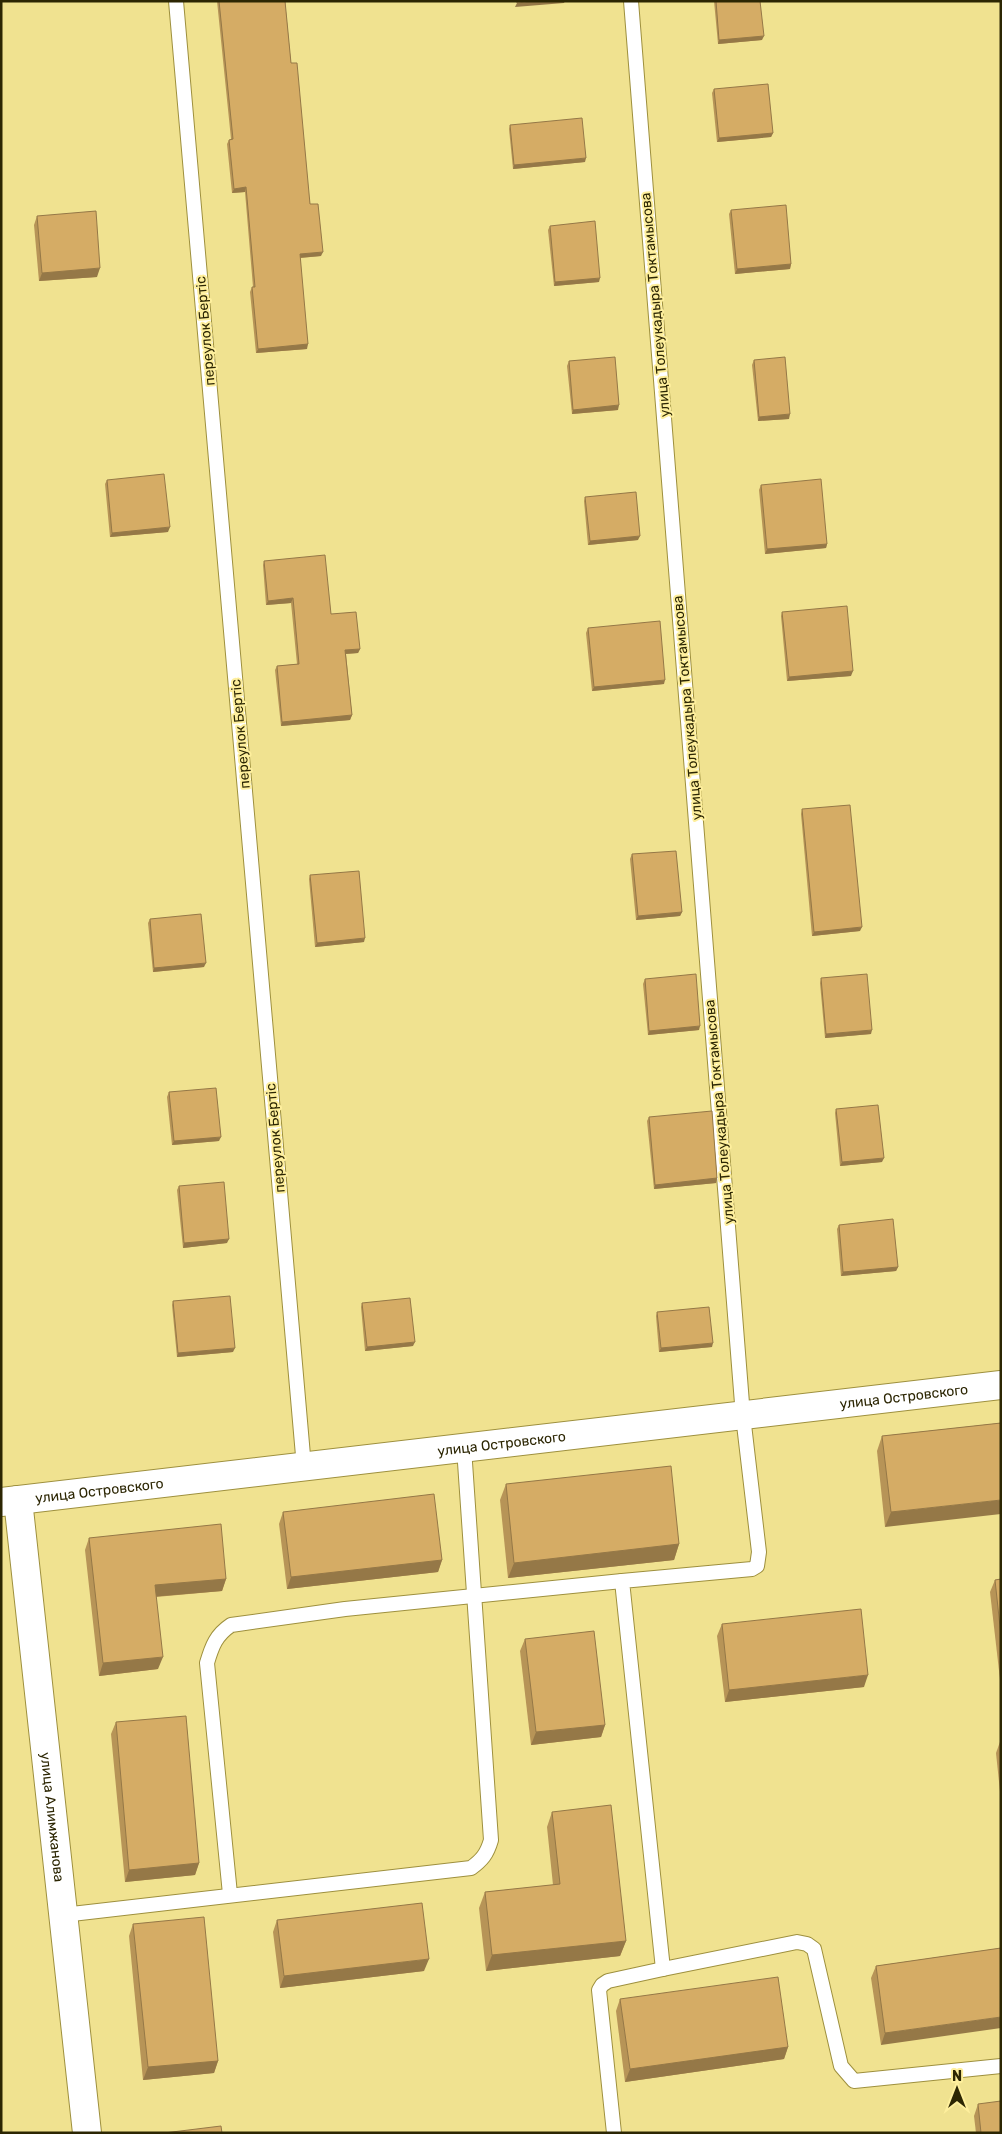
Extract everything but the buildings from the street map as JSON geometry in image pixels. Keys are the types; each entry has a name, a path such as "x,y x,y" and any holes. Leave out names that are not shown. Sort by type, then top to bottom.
{"street":[{"name":"улица Островского","path":"10,1501 743,1416 1001,1384"},
{"name":"улица Алимжанова","path":"10,1501 64,1916 87,2133"}],"lane":[{"name":"переулок Бертіс","path":"176,1 304,1467"},
{"name":"улица Толеукадыра Токтамысова","path":"622,1580 752,1569 757,1566 759,1552 743,1416 631,1"},
{"path":"64,1916 230,1894 471,1868 483,1859 488,1851 490,1840 464,1448"},
{"path":"230,1894 207,1663 212,1643 220,1632 232,1625 345,1609 622,1580 663,1969"},
{"path":"614,2133 599,1990 602,1984 663,1969 797,1942 807,1944 814,1949 841,2066 854,2080 1001,2066"}]}
